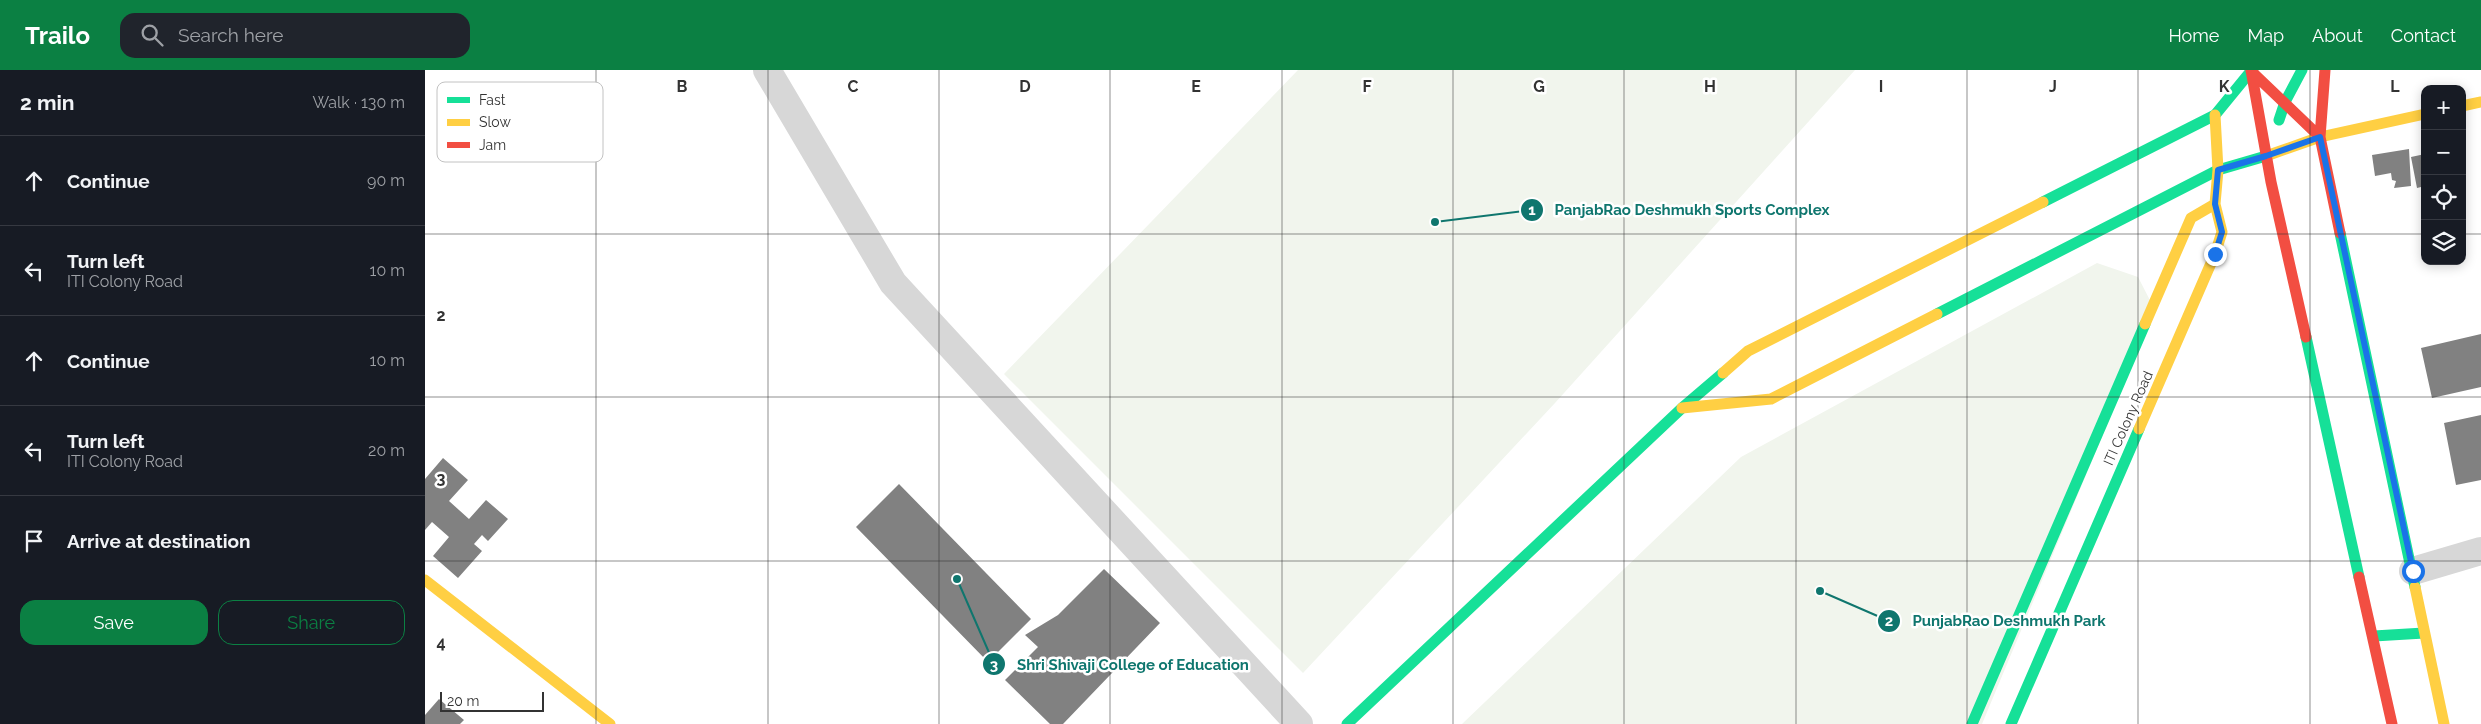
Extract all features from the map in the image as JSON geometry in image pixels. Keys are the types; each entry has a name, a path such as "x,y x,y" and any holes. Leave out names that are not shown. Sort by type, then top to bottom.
{"street":[{"path":"767,70 893,283 1299,724"},
{"path":"2252,70 2320,137"},
{"path":"1347,724 1683,408 1747,351 2215,115 2252,70"},
{"path":"2252,70 2266,156 2392,724"},
{"path":"2266,156 2285,102 2302,70"},
{"path":"2325,70 2320,137 2444,724"},
{"path":"2466,105 2481,102"},
{"name":"ITI Colony Road","path":"2011,724 2215,254 2222,232 2215,204 2218,170 2215,115"},
{"path":"1683,408 1771,399 2218,170 2320,137 2421,115"},
{"path":"1973,724 1973,715 2191,218 2215,204"},
{"path":"2413,571 2481,551"},
{"path":"425,580 609,724"},
{"path":"2374,636 2424,633"}],"shaded area":[{"path":"1298,70 1855,70 1555,403 1303,673 1004,374"},
{"path":"2097,263 2138,277 2155,310 1982,724 1462,724 1741,457"}],"building":[{"path":"2409,149 2411,186 2394,188 2396,181 2392,180 2391,173 2375,176 2372,155"},
{"path":"2421,155 2421,187 2417,188 2411,157"},
{"path":"2481,334 2481,387 2432,398 2421,348"},
{"path":"2481,415 2481,480 2456,485 2444,423"},
{"path":"443,458 468,480 449,501 469,519 486,500 508,519 488,541 482,535 474,544 482,551 458,578 433,556 449,537 432,522 425,530 425,479"},
{"path":"899,484 1031,619 988,662 856,527"},
{"path":"1104,569 1160,623 1063,724 1050,724 1005,680 1038,647 1025,635 1058,615"},
{"path":"439,699 464,720 460,724 425,724 425,715"}],"traffic: fast":[{"path":"2279,120 2285,102 2302,70"},
{"path":"2043,202 2215,115 2251,71"},
{"path":"1937,314 2218,170 2266,156"},
{"path":"2340,233 2415,587"},
{"path":"1972,724 2145,324"},
{"path":"2306,337 2359,577"},
{"path":"1347,724 1682,408 1723,373"},
{"path":"2011,724 2139,429"},
{"path":"2374,636 2424,633"}],"traffic: slow":[{"path":"2466,105 2481,102"},
{"path":"2139,429 2215,254 2222,232 2215,204 2218,170 2215,115"},
{"path":"2266,156 2320,137 2421,115"},
{"path":"1723,373 1748,351 2043,202"},
{"path":"2145,324 2191,218 2215,204"},
{"path":"1682,408 1771,399 1937,314"},
{"path":"425,580 610,724"},
{"path":"2415,587 2444,724"}],"traffic: jam":[{"path":"2251,70 2271,182 2306,337"},
{"path":"2253,70 2251,71 2320,137"},
{"path":"2325,70 2320,137 2340,233"},
{"path":"2359,577 2392,724"}],"place":[{"name":"PanjabRao Deshmukh Sports Complex","path":"1435,222"},
{"name":"Shri Shivaji College of Education","path":"957,579"},
{"name":"PunjabRao Deshmukh Park","path":"1820,591"}],"route":[{"path":"2215,254 2222,232 2215,204 2218,170 2320,137 2413,571"}]}
